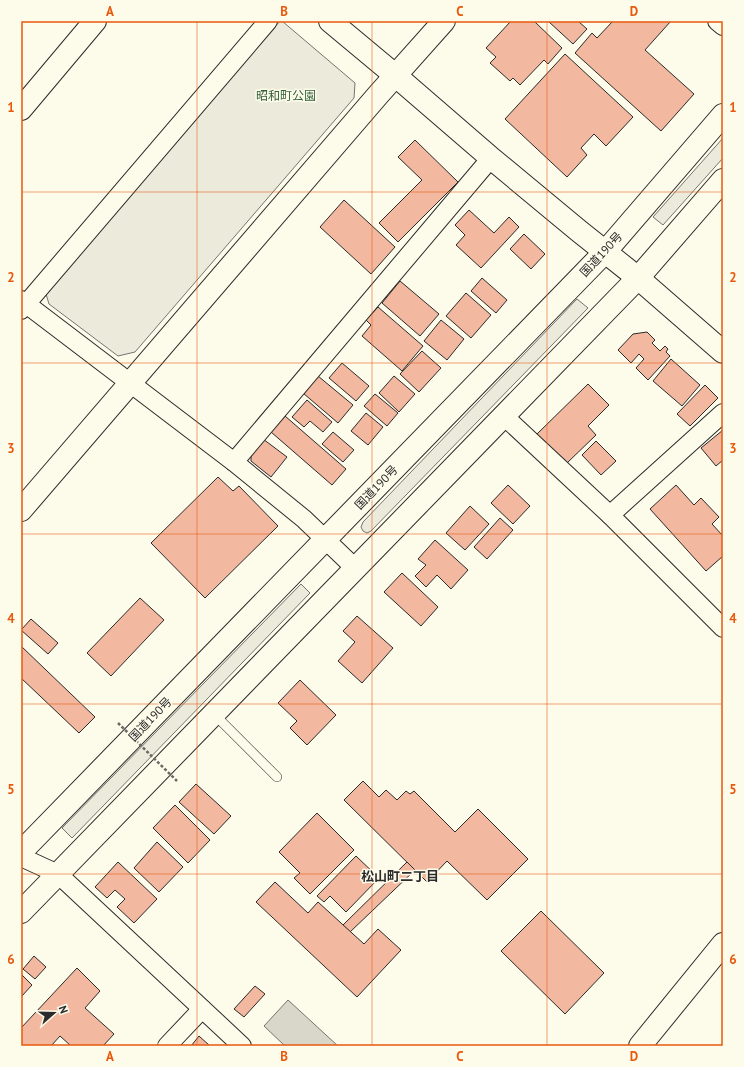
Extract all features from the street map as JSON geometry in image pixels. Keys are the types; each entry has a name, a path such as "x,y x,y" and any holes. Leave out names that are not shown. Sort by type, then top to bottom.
{"main road":[{"path":"21,109 95,21"},
{"path":"330,21 491,158 638,278 723,352"},
{"path":"21,510 129,383 444,21"},
{"name":"国道190号","path":"21,852 605,252 723,115"},
{"path":"21,912 638,278 723,180"},
{"path":"640,1046 723,944"}],"street":[{"path":"268,21 23,305 234,462 304,519 355,568"},
{"path":"717,21 723,26"},
{"path":"234,462 491,158"},
{"path":"610,515 723,413"},
{"path":"504,416 719,617"},
{"path":"21,857 58,874 242,1046"},
{"path":"167,1046 202,1009"}],"lane":[{"path":"214,714 277,777"}],"path":[{"path":"118,723 177,781"}],"green space":[{"name":"昭和町公園","path":"280,21 282,21 355,83 354,98 135,352 118,356 49,304 46,294"},
{"path":"723,138 723,158 663,225 653,217"},
{"path":"577,299 588,308 371,531 367,533 363,531 361,527 363,522"},
{"path":"301,584 310,593 72,838 62,828"}],"shaded area":[{"path":"288,1000 338,1046 285,1046 264,1026"}],"building":[{"path":"511,21 534,21 562,48 548,64 544,60 520,85 513,78 510,81 490,63 496,57 486,48"},
{"path":"548,21 578,21 587,29 573,44"},
{"path":"613,21 671,21 645,50 694,94 661,131 575,53 592,33 597,38"},
{"path":"565,54 633,117 606,146 594,134 581,148 587,155 567,177 505,119"},
{"path":"415,140 458,182 398,242 379,223 422,180 398,157"},
{"path":"344,200 395,247 371,274 320,227"},
{"path":"469,210 494,233 509,217 519,227 481,268 456,245 465,235 455,225"},
{"path":"524,234 545,254 531,269 510,249"},
{"path":"482,278 507,300 496,313 471,291"},
{"path":"400,281 439,314 420,336 382,303"},
{"path":"466,293 491,315 471,338 446,316"},
{"path":"378,307 423,346 402,371 362,336 371,325 366,320"},
{"path":"441,320 464,339 447,360 424,341"},
{"path":"647,332 655,340 652,343 660,351 665,346 668,349 666,352 670,356 648,380 636,368 644,359 639,354 631,363 618,350 633,334"},
{"path":"422,351 441,368 419,392 400,374"},
{"path":"671,359 700,385 682,406 653,381"},
{"path":"342,363 369,386 356,401 329,378"},
{"path":"318,376 353,405 338,423 303,393"},
{"path":"394,376 415,394 399,412 379,393"},
{"path":"588,384 609,405 588,426 596,435 566,464 537,434"},
{"path":"705,385 718,398 690,426 677,414"},
{"path":"375,394 398,413 387,426 364,406"},
{"path":"307,400 332,422 323,432 310,421 304,427 292,417"},
{"path":"366,413 383,427 368,445 351,431"},
{"path":"285,416 346,469 332,485 271,432"},
{"path":"723,430 723,460 716,466 701,448"},
{"path":"333,432 354,450 343,462 322,444"},
{"path":"263,439 287,457 271,477 251,461 251,454"},
{"path":"596,441 616,461 601,475 582,455"},
{"path":"218,477 233,491 239,486 278,526 205,598 151,543"},
{"path":"508,485 530,506 513,524 491,503"},
{"path":"676,485 694,505 701,498 719,517 712,524 723,536 723,556 706,571 650,509"},
{"path":"470,506 489,524 465,550 446,533"},
{"path":"500,518 513,530 487,559 474,547"},
{"path":"435,540 468,570 451,589 437,575 426,587 415,576 426,565 418,559"},
{"path":"402,573 438,607 421,626 384,592"},
{"path":"140,598 164,620 111,676 87,653"},
{"path":"357,616 393,648 362,683 338,661 355,642 343,631"},
{"path":"31,619 58,643 48,654 21,630"},
{"path":"21,646 95,717 79,733 21,678"},
{"path":"300,680 336,715 307,745 290,728 297,721 278,703"},
{"path":"363,781 379,797 386,790 397,800 406,791 410,794 414,791 455,832 478,809 528,859 487,900 447,861 427,882 344,800"},
{"path":"196,784 231,816 214,834 179,802"},
{"path":"175,805 210,840 188,863 153,828"},
{"path":"317,813 354,850 310,894 294,878 300,873 279,852"},
{"path":"157,842 183,867 159,892 134,868"},
{"path":"356,856 379,878 346,912 330,896 324,902 317,896"},
{"path":"118,862 157,899 134,923 117,907 125,899 115,890 107,898 95,887"},
{"path":"407,862 415,870 350,932 343,925"},
{"path":"275,882 308,913 318,902 364,944 378,929 401,950 357,997 256,902"},
{"path":"541,911 604,973 565,1014 501,951"},
{"path":"34,956 46,967 35,979 23,969"},
{"path":"77,968 100,991 85,1008 114,1034 103,1046 71,1046 60,1036 51,1046 21,1046 21,1028"},
{"path":"21,974 32,985 21,997"},
{"path":"255,986 265,994 244,1017 234,1009"},
{"path":"199,1036 210,1046 191,1046"}],"district":[{"name":"松山町二丁目","path":"400,876"}]}
